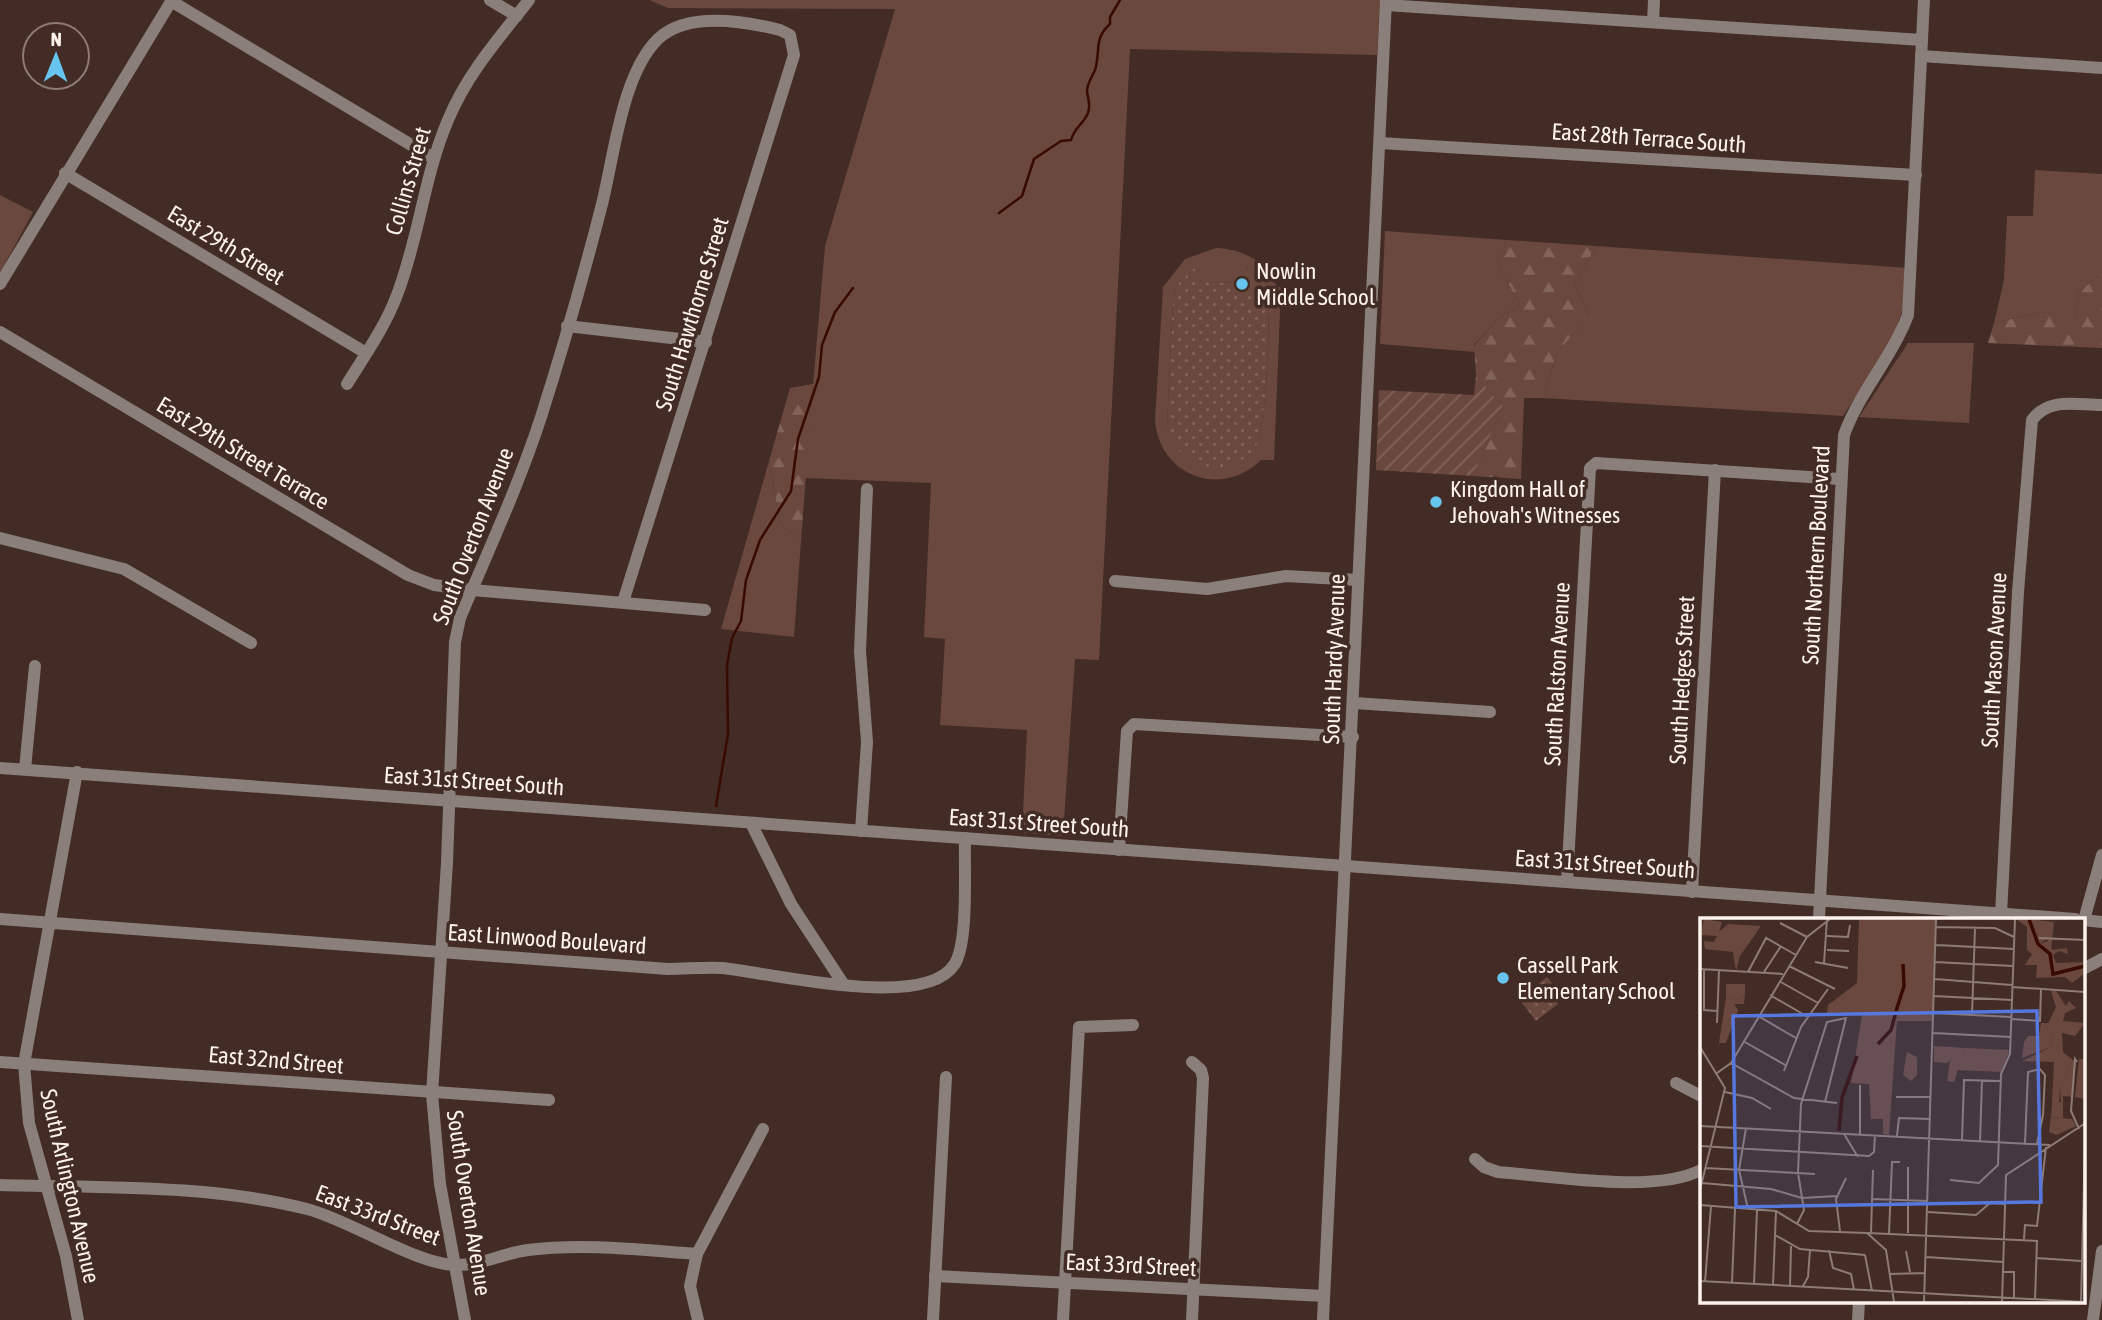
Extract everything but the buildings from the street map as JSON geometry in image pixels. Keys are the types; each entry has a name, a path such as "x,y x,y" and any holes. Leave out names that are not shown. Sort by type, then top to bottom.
{"street":[{"path":"490,0 517,16"},
{"name":"Collins Street","path":"347,384 384,324 398,295 433,158 467,82 529,0"},
{"path":"1653,22 1654,0"},
{"name":"South Northern Boulevard","path":"1819,918 1843,435 1854,406 1895,348 1908,315 1924,0"},
{"path":"0,284 65,173 172,1 433,158"},
{"path":"1386,2 1922,40"},
{"name":"South Hardy Avenue","path":"1323,1320 1353,737 1386,2"},
{"name":"South Overton Avenue","path":"465,1320 435,1147 432,1094 449,800 454,642 460,618 524,466 601,207 626,103 649,51 660,38 679,26 705,21 768,27 792,37"},
{"name":"South Hawthorne Street","path":"623,602 794,55 792,37"},
{"path":"1921,56 2102,68"},
{"name":"East 28th Terrace South","path":"1380,142 1916,175"},
{"name":"East 29th Street","path":"65,173 366,353"},
{"path":"567,326 706,342"},
{"name":"East 29th Street Terrace","path":"0,332 408,575 434,585 472,590 705,610"},
{"name":"South Mason Avenue","path":"2001,914 2018,592 2032,420 2050,404 2102,405"},
{"name":"South Ralston Avenue","path":"1567,882 1587,475 1596,463 1714,470"},
{"path":"1714,470 1840,479"},
{"name":"South Hedges Street","path":"1692,891 1714,470"},
{"path":"861,831 867,742 860,651 867,489"},
{"path":"0,538 124,569 251,643"},
{"path":"1115,581 1206,589 1286,576 1358,580"},
{"path":"25,769 35,666"},
{"path":"1354,703 1490,712"},
{"path":"1119,850 1127,731 1135,724 1353,737"},
{"name":"East 31st Street South","path":"0,768 2054,918"},
{"name":"South Arlington Avenue","path":"77,772 24,1064 29,1123 66,1256 78,1320"},
{"path":"751,822 790,904 844,985"},
{"name":"East Linwood Boulevard","path":"0,919 668,969 720,968 844,985 925,985 947,974 955,965 962,942 965,838"},
{"path":"2082,918 2102,855"},
{"name":"East 31st Street South","path":"2084,920 2102,922"},
{"path":"2084,969 2102,960"},
{"path":"1063,1320 1079,1027 1133,1025"},
{"name":"East 32nd Street","path":"0,1062 549,1100"},
{"path":"1192,1062 1201,1070 1203,1078 1192,1320"},
{"path":"933,1320 946,1077"},
{"path":"1676,1083 1700,1095"},
{"path":"698,1320 690,1286 697,1254 763,1129"},
{"path":"1475,1159 1484,1167 1498,1172 1634,1182 1677,1180 1700,1170"},
{"name":"East 33rd Street","path":"0,1185 196,1192 305,1208 336,1218 427,1258 455,1265 526,1250 567,1247 697,1254"},
{"path":"2093,1320 2102,1251"},
{"name":"East 33rd Street","path":"935,1276 1324,1296"},
{"path":"1858,1320 1859,1302"}],"green space":[{"path":"649,0 1380,0 1377,55 1130,49 1099,660 1075,659 1063,836 1022,833 1027,730 940,725 945,639 924,637 931,483 805,478 825,246 895,9 668,8"},
{"path":"2035,170 2102,174 2102,273 2079,292 2075,319 2042,312 1994,323 2004,280 2007,216 2033,216"},
{"path":"0,195 33,212 0,273"},
{"path":"1385,231 1506,240 1497,263 1520,305 1498,319 1474,345 1475,352 1380,344"},
{"path":"1506,240 1596,246 1575,285 1589,316 1557,353 1543,398 1524,398 1521,479 1473,476 1503,406 1476,376 1474,346 1498,319 1520,305 1497,263"},
{"path":"1596,246 1908,268 1902,312 1890,344 1843,416 1543,398 1557,353 1589,316 1575,285"},
{"path":"1216,248 1236,251 1260,263 1277,287 1281,287 1274,460 1261,460 1245,472 1228,478 1194,476 1180,468 1159,439 1155,420 1163,287 1185,259","holes":["1197,267 1201,282 1241,283 1247,268 1260,282 1267,299 1267,372 1260,432 1257,443 1246,457 1223,466 1206,464 1188,453 1175,442 1167,426 1173,299 1179,282"]},
{"path":"1197,266 1201,282 1241,283 1246,268 1260,281 1267,298 1267,374 1260,436 1256,446 1245,458 1233,465 1205,466 1192,461 1172,440 1167,426 1173,299 1179,282"},
{"path":"2102,273 2102,348 1988,343 1994,323 2042,312 2075,318 2079,292"},
{"path":"1908,343 1974,343 1969,423 1859,417"},
{"path":"1476,376 1503,406 1473,476 1376,470 1379,390 1474,395"},
{"path":"813,384 801,541 780,523 769,461 790,388"},
{"path":"769,461 780,523 801,541 794,637 721,629"},
{"path":"1547,977 1558,991 1558,1004 1536,1021 1519,999"}],"waterway":[{"path":"999,213 1022,196 1034,159 1061,141 1071,140 1086,117 1089,107 1087,88 1097,63 1099,40 1110,24 1110,17 1120,0"},
{"path":"716,806 728,734 727,665 732,638 741,621 746,580 760,540 791,491 798,439 819,377 822,345 835,312 853,288"}],"place":[{"name":"Nowlin Middle School","path":"1242,284"},
{"name":"Kingdom Hall of Jehovah's Witnesses","path":"1436,502"},
{"name":"Cassell Park Elementary School","path":"1503,978"}]}
